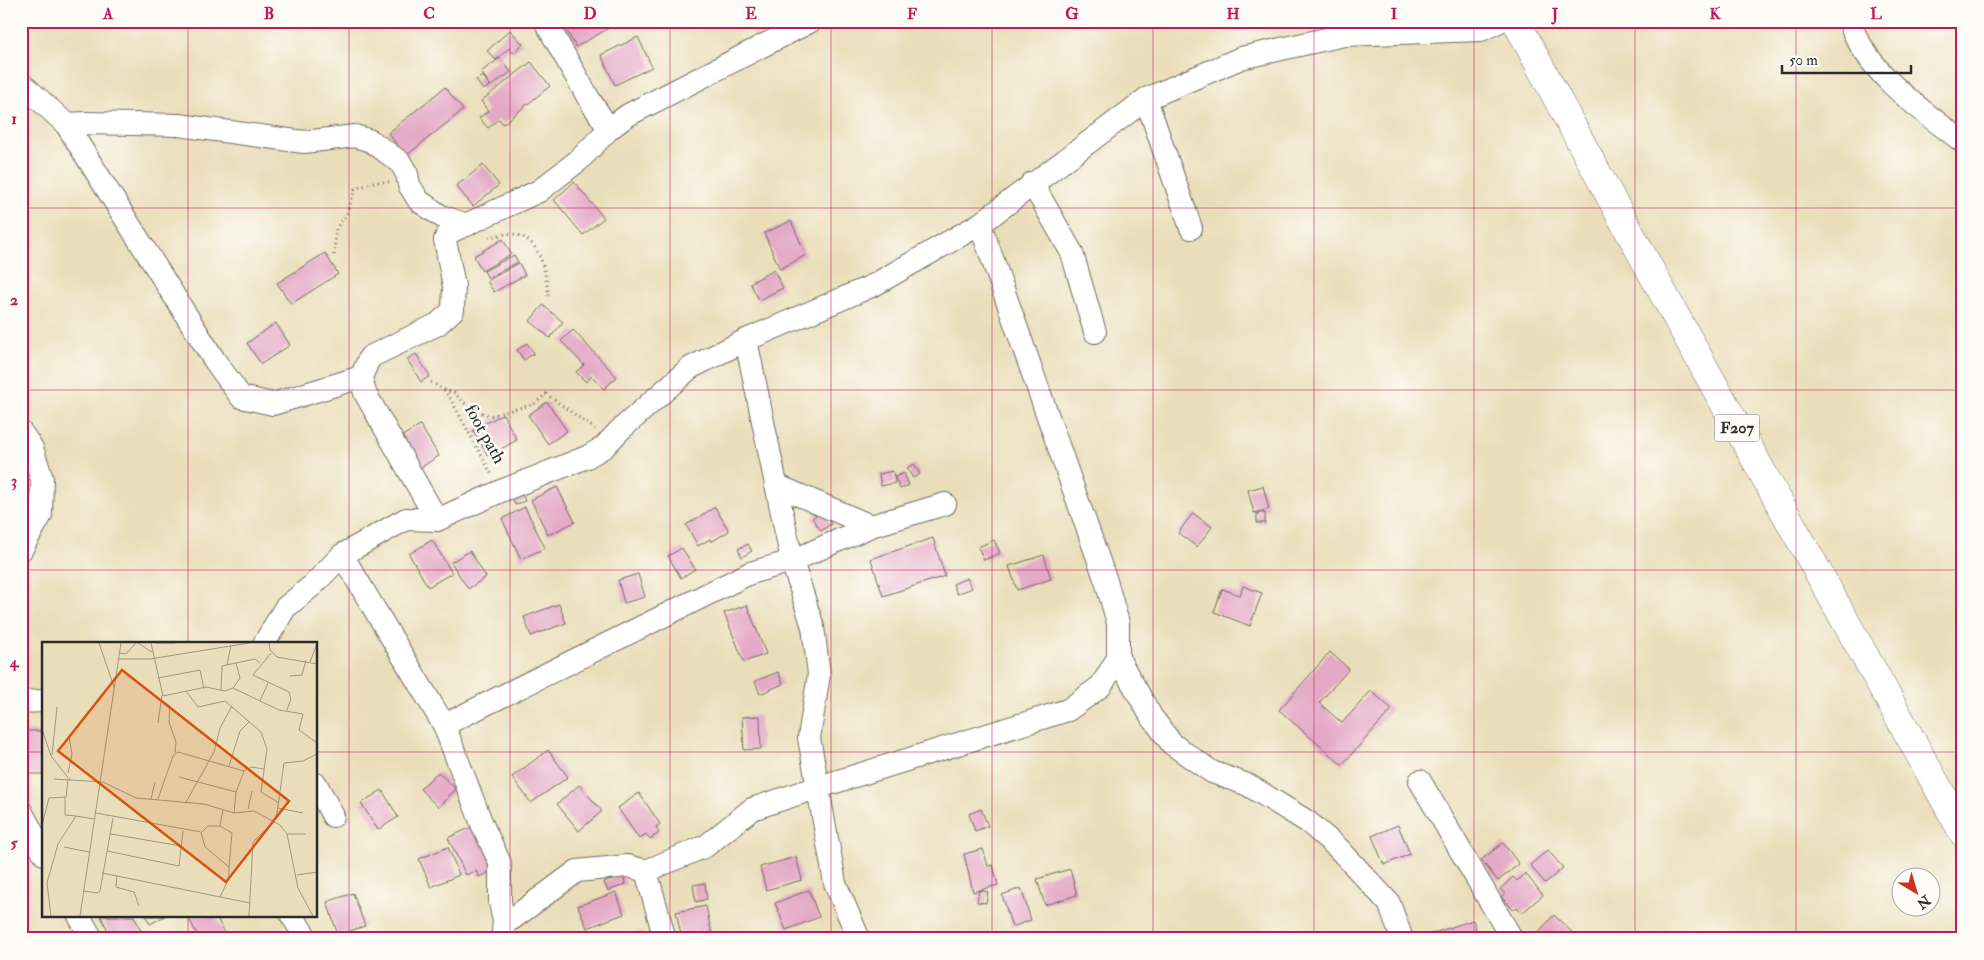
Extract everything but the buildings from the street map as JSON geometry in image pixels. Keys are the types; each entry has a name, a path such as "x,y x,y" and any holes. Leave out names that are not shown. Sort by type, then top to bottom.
{"main road":[{"name":"F207","path":"1516,21 1579,141 1963,833"}],"street":[{"path":"545,21 589,99 609,129"},
{"path":"438,520 365,394 361,377 370,357 438,324 453,310 454,286 445,240 450,231 467,226 539,191 579,160 609,129 628,115 811,21"},
{"path":"265,642 285,608 313,585 342,555 406,519 438,520 501,491 587,457 604,448 618,431 690,368 746,340 874,285 980,224 1146,99 1241,58 1344,35 1481,30 1500,21"},
{"path":"1849,21 1853,32 1871,61 1896,90 1963,142"},
{"path":"21,83 66,124 210,353 241,398 272,404 361,377"},
{"path":"1146,99 1191,228"},
{"path":"66,124 179,125 304,142 355,136 371,141 400,162 409,185 419,201 441,216 467,226"},
{"path":"1032,183 1072,254 1095,332"},
{"path":"980,224 1106,581 1118,623 1118,658 1151,716 1172,744 1212,772 1248,785 1308,822 1338,848 1389,903 1402,939"},
{"path":"746,340 792,561 813,627 819,674 809,738 835,883 859,939"},
{"path":"21,432 32,448 42,479 40,515 21,550"},
{"path":"776,485 871,526"},
{"path":"444,725 750,573 792,561 871,526 945,504"},
{"path":"342,555 444,725 482,824 500,863 500,902 503,930"},
{"path":"503,930 512,919 577,871 628,866 646,871 706,846 752,809 1068,710 1101,686 1118,658"},
{"path":"21,702 42,701"},
{"path":"1934,780 1963,800"},
{"path":"1420,781 1512,939"},
{"path":"318,788 333,816"},
{"path":"21,812 34,850"},
{"path":"646,871 665,939"},
{"path":"80,918 92,939"},
{"path":"293,918 307,939"}],"path":[{"name":"foot path","path":"431,382 444,390 454,393 470,408 490,416 534,404 546,394 611,440"},
{"name":"foot path","path":"444,390 501,491"},
{"path":"992,939 997,932 1004,939"}]}
